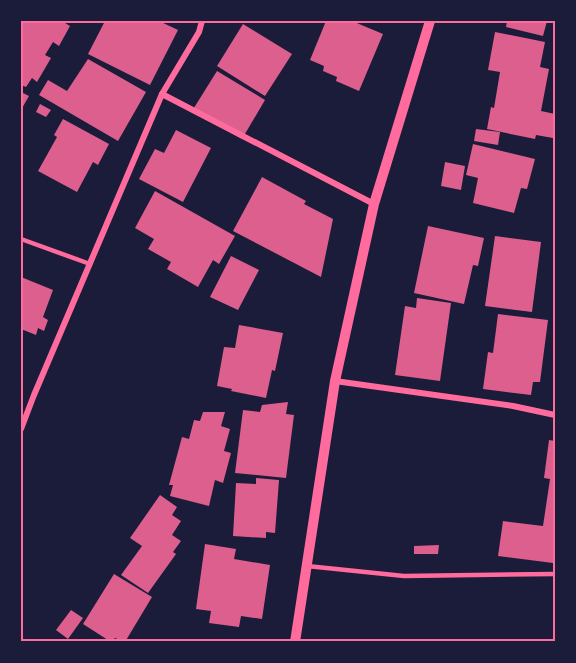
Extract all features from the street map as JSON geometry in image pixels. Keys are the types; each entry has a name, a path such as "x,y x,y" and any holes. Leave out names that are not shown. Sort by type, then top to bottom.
{"street":[{"path":"21,429 162,94 199,32 202,21"},
{"path":"295,642 336,381 374,204 430,21"},
{"path":"162,94 374,204"},
{"path":"336,381 513,406 555,415"}],"lane":[{"path":"21,239 90,264"},
{"path":"307,566 404,576 555,574"}],"building":[{"path":"21,21 66,21 65,23 70,26 59,46 53,42 45,55 51,58 37,82 32,78 26,87 21,85"},
{"path":"105,21 159,21 178,30 150,85 88,54"},
{"path":"326,21 352,21 383,34 359,91 336,81 337,77 323,71 324,66 310,60"},
{"path":"507,21 547,21 543,36 506,27"},
{"path":"243,24 292,54 265,96 217,66"},
{"path":"495,32 545,42 540,67 549,69 541,111 555,114 553,138 536,135 535,139 487,129 491,107 494,108 500,72 488,70"},
{"path":"88,59 146,92 118,141 39,95 48,80 67,91"},
{"path":"217,71 265,100 242,139 192,111"},
{"path":"21,92 29,96 21,110"},
{"path":"40,104 51,110 46,117 36,112"},
{"path":"63,119 109,144 98,165 93,162 77,192 38,171 57,137 54,135"},
{"path":"476,129 500,132 498,145 474,141"},
{"path":"176,130 211,148 183,202 139,179 155,149 164,153"},
{"path":"473,144 535,159 527,189 521,188 514,213 473,203 478,178 466,175"},
{"path":"445,162 465,166 461,190 441,186"},
{"path":"262,177 306,201 304,204 333,219 321,277 233,231"},
{"path":"155,191 235,236 219,264 213,260 198,287 167,269 171,262 148,249 154,239 135,228"},
{"path":"428,226 484,238 478,266 473,265 464,304 414,293"},
{"path":"495,236 541,242 532,312 485,306"},
{"path":"231,256 259,270 238,310 210,297"},
{"path":"21,277 53,290 43,317 48,320 44,331 38,328 36,335 21,329"},
{"path":"417,298 451,303 440,381 395,375 405,306 416,308"},
{"path":"498,314 548,320 540,382 533,382 531,395 483,389 488,352 493,353"},
{"path":"239,325 283,333 275,371 272,370 266,398 217,386 224,347 235,348"},
{"path":"288,402 286,414 294,415 286,478 235,473 243,410 260,412 262,405"},
{"path":"203,412 225,412 221,426 230,429 224,451 231,453 223,483 215,480 209,506 170,496 173,485 169,485 182,437 189,439 194,420 200,421"},
{"path":"549,440 555,441 555,551 553,563 498,556 503,521 543,526 550,479 544,478"},
{"path":"256,478 279,480 275,533 266,532 266,538 233,536 236,483 256,484"},
{"path":"160,495 177,507 172,515 181,521 172,535 181,541 173,552 176,554 148,593 121,575 142,546 130,538"},
{"path":"205,544 236,549 234,559 270,565 262,619 241,616 239,627 209,623 211,611 196,609"},
{"path":"439,545 438,554 414,554 414,546"},
{"path":"114,574 152,597 125,642 115,638 111,642 83,624"},
{"path":"71,610 83,618 68,639 56,630"}]}
